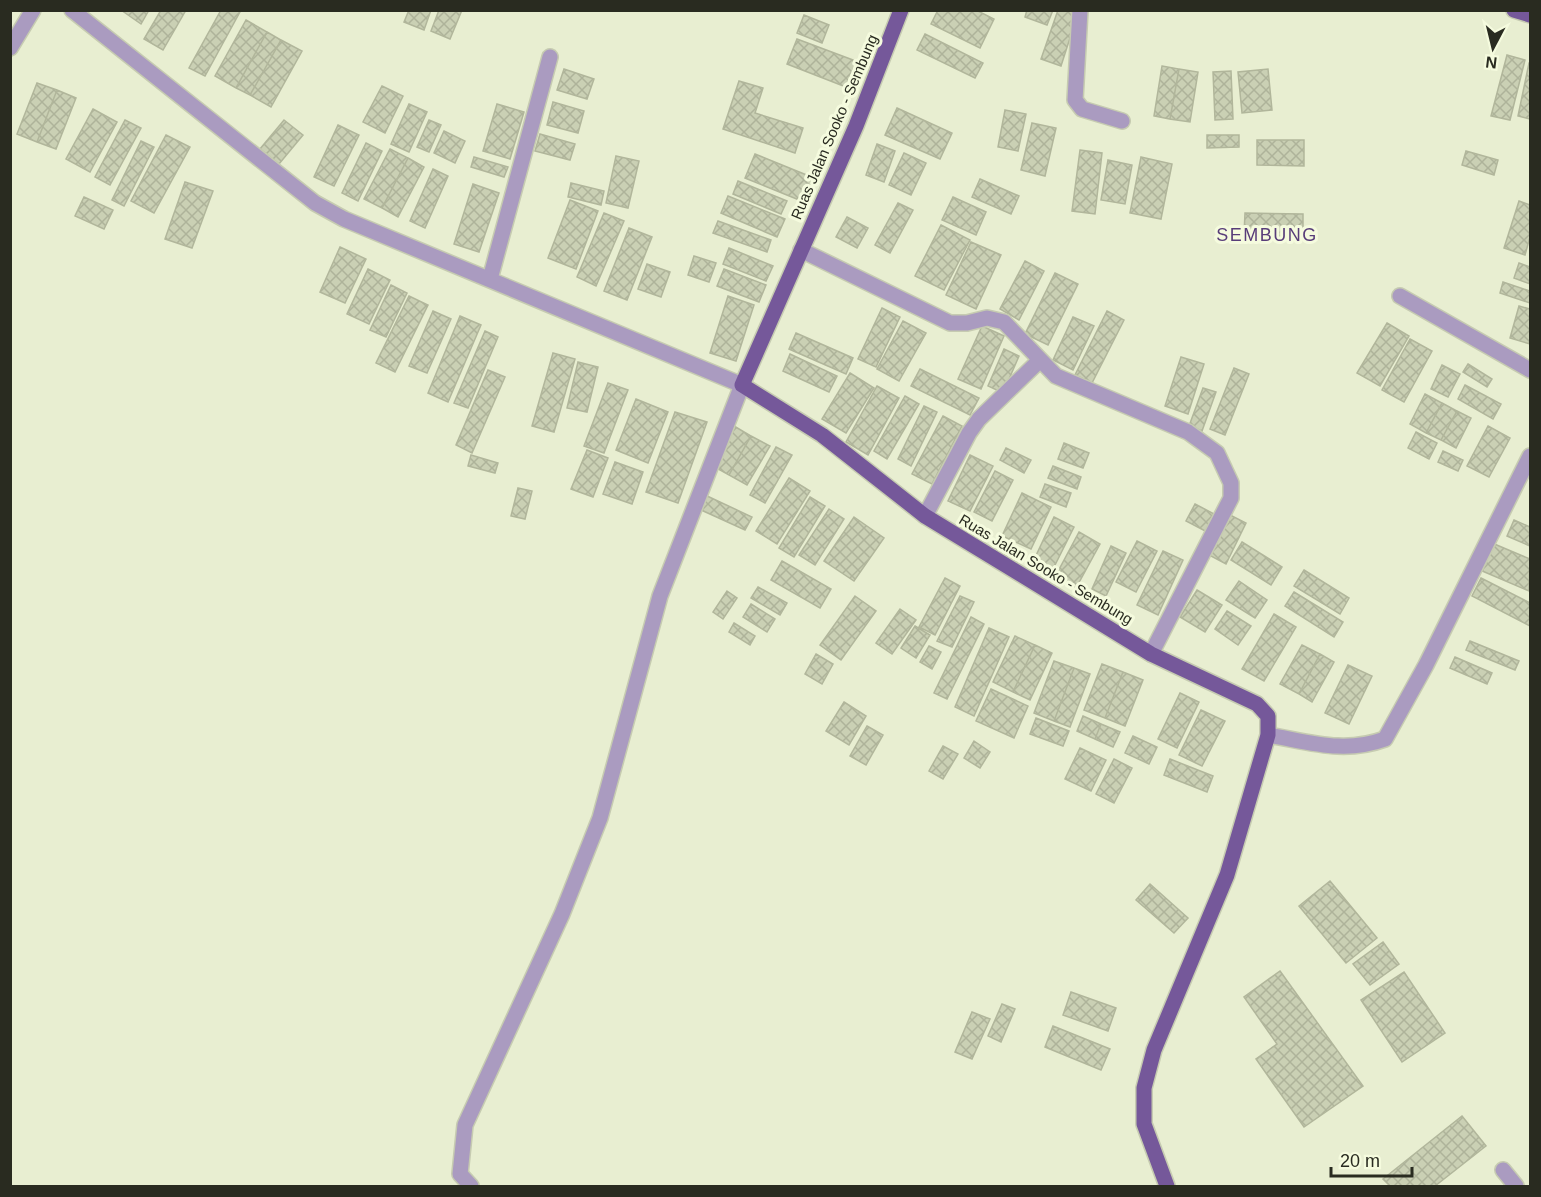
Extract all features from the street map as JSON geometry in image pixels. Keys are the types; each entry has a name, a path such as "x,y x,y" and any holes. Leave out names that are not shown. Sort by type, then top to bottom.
{"main road":[{"name":"Ruas Jalan Sooko - Sembung","path":"901,10 856,126 742,385 822,435 925,516 1151,654 1257,704 1268,716 1268,735"},
{"path":"1514,10 1530,15"},
{"path":"1167,1186 1144,1124 1144,1088 1155,1050 1227,876 1268,735"}],"street":[{"path":"10,48 33,10"},
{"path":"72,10 315,203 344,219 742,385 660,596 600,818 586,855 465,1125 460,1174 471,1186"},
{"path":"1080,10 1075,100 1082,109 1122,121"},
{"path":"490,279 550,57"},
{"path":"801,250 950,323 967,324 987,318 1004,322 1039,361 1056,376 1188,432 1216,453 1231,483 1231,498 1151,654"},
{"path":"1400,297 1530,370"},
{"path":"925,516 974,426 1039,361"},
{"path":"1268,735 1343,748 1364,746 1385,738 1426,665 1530,456"},
{"path":"1503,1170 1516,1186"}],"building":[{"path":"121,10 149,10 141,24"},
{"path":"161,10 186,10 163,50 144,39"},
{"path":"221,10 241,10 205,76 189,68"},
{"path":"409,10 431,10 424,30 404,22"},
{"path":"439,10 462,10 450,39 431,31"},
{"path":"938,10 976,10 994,19 980,48 931,24"},
{"path":"1027,10 1053,10 1047,25 1025,17"},
{"path":"1058,10 1079,10 1061,66 1041,59"},
{"path":"804,15 829,25 822,43 797,33"},
{"path":"246,20 267,32 236,88 215,76"},
{"path":"267,32 281,40 250,95 236,88"},
{"path":"925,34 983,63 975,78 917,50"},
{"path":"797,39 861,63 851,89 787,64"},
{"path":"281,40 302,51 271,107 250,95"},
{"path":"1507,55 1525,60 1510,120 1491,116"},
{"path":"1530,63 1530,119 1518,116"},
{"path":"1162,66 1179,69 1170,119 1154,116"},
{"path":"564,69 594,79 587,99 557,90"},
{"path":"1179,69 1198,72 1190,122 1170,119"},
{"path":"1268,69 1272,110 1242,113 1238,72"},
{"path":"1231,71 1233,119 1215,120 1213,72"},
{"path":"739,81 763,88 755,113 803,128 795,153 723,129"},
{"path":"37,83 57,90 37,142 17,134"},
{"path":"382,86 403,96 385,133 363,122"},
{"path":"57,90 76,98 56,149 37,142"},
{"path":"553,102 584,111 578,133 547,125"},
{"path":"409,104 427,112 409,152 391,144"},
{"path":"497,104 524,112 510,159 483,151"},
{"path":"897,108 952,133 940,159 885,135"},
{"path":"93,109 117,122 90,172 66,159"},
{"path":"1005,110 1026,114 1018,151 998,147"},
{"path":"125,120 141,128 110,185 95,177"},
{"path":"284,120 303,135 279,164 260,149"},
{"path":"429,120 441,125 429,152 417,147"},
{"path":"1032,123 1056,128 1045,176 1021,170"},
{"path":"338,125 359,135 334,186 314,177"},
{"path":"444,131 465,141 455,163 434,153"},
{"path":"540,134 575,144 570,160 535,151"},
{"path":"166,135 190,147 154,213 131,201"},
{"path":"1207,135 1239,135 1239,147 1207,148"},
{"path":"1257,140 1304,140 1304,166 1257,165"},
{"path":"141,141 154,147 124,206 112,200"},
{"path":"366,143 382,151 358,201 342,193"},
{"path":"877,144 895,151 884,182 866,175"},
{"path":"390,149 408,158 382,208 364,199"},
{"path":"1080,150 1102,153 1095,214 1072,211"},
{"path":"1466,151 1498,160 1494,175 1462,165"},
{"path":"904,153 926,163 911,195 889,185"},
{"path":"755,154 814,178 804,202 745,178"},
{"path":"616,156 639,161 628,208 606,203"},
{"path":"474,157 508,167 504,177 471,167"},
{"path":"1141,157 1172,164 1161,219 1130,213"},
{"path":"408,158 424,167 398,217 382,208"},
{"path":"1108,160 1132,165 1125,204 1101,200"},
{"path":"433,169 448,176 425,228 410,221"},
{"path":"980,179 1019,196 1011,214 972,197"},
{"path":"738,181 787,201 781,214 733,194"},
{"path":"185,182 213,191 192,248 165,239"},
{"path":"571,183 604,191 601,205 568,197"},
{"path":"473,184 499,193 479,252 454,244"},
{"path":"728,196 785,219 777,237 721,213"},
{"path":"84,197 113,210 104,229 75,216"},
{"path":"953,197 986,212 976,235 942,220"},
{"path":"570,200 598,211 576,269 548,258"},
{"path":"1519,201 1530,205 1530,237 1525,255 1504,248"},
{"path":"898,203 913,210 890,253 875,245"},
{"path":"604,213 624,221 596,286 577,277"},
{"path":"1245,213 1303,214 1303,237 1244,235"},
{"path":"847,217 868,228 857,248 836,237"},
{"path":"718,221 771,240 767,252 713,233"},
{"path":"941,225 970,240 944,290 915,276"},
{"path":"629,228 652,237 627,300 604,291"},
{"path":"971,242 1001,255 976,309 946,295"},
{"path":"340,247 366,259 345,303 320,292"},
{"path":"729,248 773,266 766,281 723,264"},
{"path":"694,256 716,263 709,282 688,275"},
{"path":"1025,261 1044,271 1019,320 1000,309"},
{"path":"1519,263 1530,267 1530,284 1514,278"},
{"path":"647,264 670,272 661,297 638,289"},
{"path":"368,269 390,280 369,324 347,314"},
{"path":"724,269 766,285 759,302 717,286"},
{"path":"1055,273 1078,284 1048,345 1025,334"},
{"path":"1503,282 1530,291 1530,303 1500,293"},
{"path":"391,285 407,293 386,337 370,330"},
{"path":"409,296 428,305 395,372 376,363"},
{"path":"728,296 754,305 736,361 710,353"},
{"path":"1519,306 1530,309 1530,344 1510,338"},
{"path":"882,308 900,317 876,367 858,359"},
{"path":"433,311 451,319 427,373 409,366"},
{"path":"1107,311 1124,320 1092,383 1075,375"},
{"path":"460,316 481,325 448,402 428,393"},
{"path":"1073,317 1094,326 1073,370 1053,360"},
{"path":"903,321 926,333 899,381 877,369"},
{"path":"1387,323 1409,336 1380,386 1357,373"},
{"path":"982,326 1004,336 981,389 958,379"},
{"path":"485,331 498,337 468,408 454,403"},
{"path":"796,333 853,358 846,374 789,349"},
{"path":"1410,339 1432,351 1404,402 1382,390"},
{"path":"1004,349 1019,356 1003,393 988,386"},
{"path":"553,353 575,359 554,432 532,426"},
{"path":"790,354 837,376 829,392 783,371"},
{"path":"1181,357 1204,364 1188,414 1165,406"},
{"path":"578,362 598,367 587,412 567,408"},
{"path":"1468,364 1492,379 1487,387 1463,372"},
{"path":"1442,365 1460,374 1448,397 1431,389"},
{"path":"1234,368 1249,374 1225,435 1210,429"},
{"path":"920,369 979,398 970,415 911,386"},
{"path":"488,370 505,377 472,453 456,445"},
{"path":"850,373 874,388 846,433 822,419"},
{"path":"608,383 628,390 604,453 584,446"},
{"path":"1465,385 1501,404 1493,419 1458,399"},
{"path":"877,386 899,398 868,455 846,442"},
{"path":"1203,388 1216,392 1202,431 1189,426"},
{"path":"1425,394 1442,403 1426,433 1410,424"},
{"path":"905,396 919,404 887,459 874,451"},
{"path":"636,399 668,412 648,463 616,450"},
{"path":"1442,403 1457,411 1441,440 1426,433"},
{"path":"924,406 937,412 911,466 898,459"},
{"path":"1457,411 1471,418 1456,448 1441,440"},
{"path":"675,412 707,422 678,503 646,492"},
{"path":"943,416 962,426 932,484 912,474"},
{"path":"734,426 751,436 729,475 711,465"},
{"path":"1488,426 1510,438 1489,477 1467,466"},
{"path":"1416,432 1437,443 1429,459 1408,448"},
{"path":"751,436 770,446 747,485 729,475"},
{"path":"1064,443 1089,453 1083,468 1058,459"},
{"path":"776,447 792,455 765,503 750,495"},
{"path":"1006,448 1031,460 1024,473 1000,460"},
{"path":"587,450 608,458 593,497 571,489"},
{"path":"1443,451 1463,460 1458,471 1438,462"},
{"path":"471,455 498,463 495,473 468,466"},
{"path":"970,455 993,466 970,511 948,501"},
{"path":"615,462 643,472 632,504 603,494"},
{"path":"1053,466 1081,477 1077,489 1048,478"},
{"path":"995,471 1013,480 992,521 974,512"},
{"path":"789,478 810,491 777,544 756,531"},
{"path":"1045,484 1071,493 1066,507 1040,497"},
{"path":"518,488 532,491 525,519 511,516"},
{"path":"1022,493 1051,507 1031,549 1002,536"},
{"path":"705,495 752,517 745,530 699,509"},
{"path":"810,497 825,506 794,557 779,548"},
{"path":"1195,504 1218,516 1209,533 1186,521"},
{"path":"829,509 844,519 815,565 799,555"},
{"path":"1230,515 1246,523 1226,564 1209,555"},
{"path":"854,517 884,538 854,581 824,561"},
{"path":"1054,517 1074,527 1052,571 1033,562"},
{"path":"1514,520 1530,527 1530,546 1507,536"},
{"path":"1079,532 1100,544 1076,588 1055,577"},
{"path":"1137,541 1157,551 1136,592 1116,582"},
{"path":"1242,542 1282,567 1271,585 1231,560"},
{"path":"1492,543 1530,559 1529,591 1480,570"},
{"path":"1111,546 1126,553 1106,596 1092,589"},
{"path":"1163,551 1183,560 1158,615 1137,605"},
{"path":"782,561 831,589 820,608 771,580"},
{"path":"1304,570 1349,598 1340,614 1294,586"},
{"path":"945,578 960,586 935,635 919,627"},
{"path":"1481,578 1530,603 1530,626 1472,596"},
{"path":"1239,581 1267,600 1255,618 1226,600"},
{"path":"758,587 787,603 780,615 751,598"},
{"path":"1197,590 1222,605 1205,632 1180,617"},
{"path":"727,591 737,598 723,619 713,612"},
{"path":"1294,592 1343,622 1334,637 1285,606"},
{"path":"855,596 876,611 841,660 820,645"},
{"path":"960,596 974,602 952,647 937,641"},
{"path":"751,604 775,619 767,632 743,617"},
{"path":"900,609 916,620 892,654 876,643"},
{"path":"1227,611 1251,626 1238,645 1215,629"},
{"path":"1274,614 1296,627 1264,681 1242,669"},
{"path":"971,617 984,624 947,699 934,693"},
{"path":"734,623 755,636 750,645 729,632"},
{"path":"915,626 930,635 916,658 901,648"},
{"path":"989,628 1009,637 974,716 955,707"},
{"path":"1015,636 1035,645 1013,692 993,682"},
{"path":"1470,641 1519,661 1515,670 1466,650"},
{"path":"1035,645 1052,653 1030,700 1013,692"},
{"path":"1302,645 1320,654 1299,694 1280,684"},
{"path":"929,646 941,652 932,669 920,662"},
{"path":"816,654 833,664 822,684 805,674"},
{"path":"1320,654 1334,662 1312,702 1299,694"},
{"path":"1455,657 1492,673 1487,684 1450,668"},
{"path":"1054,661 1074,668 1054,721 1034,713"},
{"path":"1102,664 1123,672 1105,718 1084,710"},
{"path":"1348,665 1372,676 1349,724 1325,713"},
{"path":"1074,668 1090,674 1070,727 1054,721"},
{"path":"1123,672 1143,680 1125,726 1105,718"},
{"path":"991,689 1028,706 1014,738 976,721"},
{"path":"1180,693 1199,702 1177,748 1158,739"},
{"path":"844,702 866,716 849,745 826,731"},
{"path":"1201,710 1225,721 1202,766 1179,755"},
{"path":"1083,716 1101,724 1095,739 1077,731"},
{"path":"1036,718 1069,731 1063,746 1030,734"},
{"path":"1101,724 1120,732 1113,747 1095,739"},
{"path":"867,726 883,735 866,765 850,756"},
{"path":"1133,736 1157,747 1149,764 1125,753"},
{"path":"974,741 990,752 980,768 964,758"},
{"path":"943,746 958,754 943,779 929,771"},
{"path":"1080,748 1106,760 1091,791 1065,779"},
{"path":"1114,759 1132,768 1114,803 1096,794"},
{"path":"1170,759 1213,776 1207,792 1164,775"},
{"path":"1330,881 1377,938 1346,963 1299,906"},
{"path":"1150,884 1188,918 1174,933 1136,900"},
{"path":"1383,942 1399,964 1370,985 1353,964"},
{"path":"1280,971 1363,1086 1304,1127 1256,1059 1277,1044 1244,997"},
{"path":"1404,972 1445,1033 1402,1062 1361,1000"},
{"path":"1071,992 1116,1008 1108,1031 1063,1015"},
{"path":"1002,1004 1015,1009 1001,1042 988,1036"},
{"path":"972,1012 990,1019 972,1059 955,1052"},
{"path":"1053,1026 1110,1049 1101,1070 1045,1047"},
{"path":"1462,1116 1486,1146 1435,1186 1390,1186 1383,1179"}],"district":[{"name":"SEMBUNG","path":"1267,235"}]}
